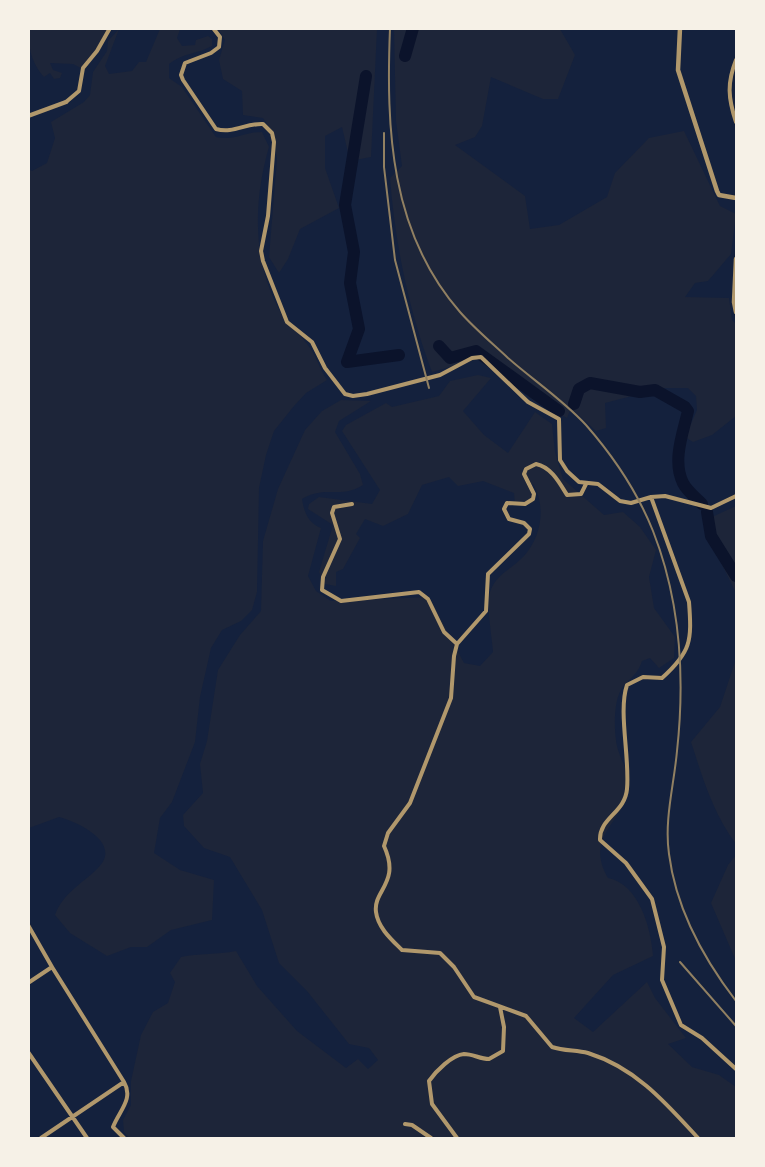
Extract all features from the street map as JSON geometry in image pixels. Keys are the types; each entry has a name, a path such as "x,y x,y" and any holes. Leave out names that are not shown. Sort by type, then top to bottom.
{"street":[{"path":"28,116 66,102 79,91 83,68 98,51 110,28"},
{"path":"213,28 220,37 219,47 211,54 185,63 181,75 186,87 216,129 231,131 263,124 272,133 274,142 268,216 261,251 263,261 287,322 312,342 333,381 345,394 353,396 367,394 441,375 472,358 482,357 515,392 559,419 560,460 571,477 586,484 598,484 620,501 631,503 651,496 681,498 699,507 711,508 736,496"},
{"path":"680,28 678,70 717,191 719,195 736,198"},
{"path":"736,60 729,81 728,93 736,122"},
{"path":"736,259 734,302 736,312"},
{"path":"586,484 581,494 567,495 557,478 543,466 536,464 526,469 524,474 534,494 533,499 525,504 507,503 504,509 509,519 524,523 530,529 529,534 488,574 486,611 457,644 451,699 411,803 388,832 384,846 389,856 389,876 376,904 376,911 386,933 402,951 440,953 454,967 474,997 526,1016 552,1047 590,1054 633,1074 653,1090 698,1138"},
{"path":"651,496 689,602 688,650 663,678 643,677 627,685 623,707 628,756 627,788 624,804 604,824 600,832 600,840 626,863 652,899 664,946 662,980 681,1025 702,1038 736,1069"},
{"path":"352,504 334,507 332,513 340,540 323,577 322,590 341,601 419,592 428,599 444,632 457,644"},
{"path":"28,925 124,1082 128,1092 127,1101 113,1127 124,1138"},
{"path":"28,983 52,967"},
{"path":"457,1138 432,1104 429,1081 435,1073 458,1055 467,1054 489,1059 503,1051 504,1027 500,1007"},
{"path":"28,1052 87,1138"},
{"path":"41,1138 124,1082"},
{"path":"405,1124 412,1125 431,1138"}],"shaded area":[{"path":"28,29 106,29 107,33 85,70 73,64 50,63 53,70 62,73 60,78 54,79 50,73 44,77 36,66 30,49"},
{"path":"119,29 105,66 109,74 132,71 139,62 146,62 160,29 180,29 177,38 182,46 195,45 196,40 208,36 212,39 212,46 169,64 169,78 182,87 216,137 229,138 262,132 269,147 258,210 260,253 265,273 281,313 310,348 327,380 306,393 274,431 259,488 257,592 252,610 241,621 222,630 211,648 200,697 195,742 172,802 160,818 154,853 180,870 214,880 212,920 171,930 147,947 131,947 107,956 70,933 55,915 58,907 68,895 98,868 104,859 105,850 102,842 86,829 59,817 29,828 28,169 32,171 47,163 55,138 51,122 84,102 90,95 93,72 107,51 108,41"},
{"path":"218,29 377,29 371,157 350,161 342,127 325,136 325,168 339,208 300,229 288,259 279,273 269,257 277,159 273,133 263,118 243,115 242,91 223,79 219,60 225,40"},
{"path":"394,29 560,29 575,55 558,99 543,99 491,77 482,126 475,137 455,145 525,196 530,229 559,225 607,197 615,173 649,138 684,131 720,206 736,214 731,254 708,281 695,283 685,297 729,298 732,320 736,324 736,416 712,435 693,442 685,437 697,410 696,396 688,388 663,388 605,403 606,428 596,431 571,408 567,418 534,401 483,358 432,372 410,301 399,252 392,203 390,178 402,166 396,121"},
{"path":"478,375 491,378 463,411 484,435 508,453 535,412 552,424 555,452 563,479 604,515 623,512 640,527 656,550 649,577 654,608 675,637 674,658 659,668 650,658 642,661 638,671 619,695 615,714 615,735 628,777 629,789 625,801 602,841 600,851 608,878 628,889 641,909 646,921 653,956 613,975 574,1018 593,1032 647,982 655,998 686,1038 668,1044 692,1067 719,1075 736,1087 736,1138 129,1138 124,1132 123,1120 131,1105 131,1081 141,1035 153,1012 168,1003 175,982 170,973 181,957 236,951 257,986 297,1031 346,1068 358,1059 368,1069 378,1060 369,1048 349,1044 307,991 279,963 262,910 230,857 204,848 184,826 183,815 203,793 200,764 207,741 218,670 240,635 261,611 263,541 278,489 305,430 322,411 341,400 371,401 339,421 335,432 360,474 363,485 348,491 318,493 302,499 307,516 321,528 308,576 316,591 331,601 429,597 464,663 480,666 493,652 489,613 490,592 496,581 524,556 535,539 541,511 533,484 528,484 534,498 533,503 515,505 514,493 483,481 458,486 449,477 422,485 408,514 383,526 365,519 356,534 360,538 343,569 336,572 336,586 325,584 319,572 333,525 308,509 309,504 319,497 372,504 380,490 342,431 346,425 386,403 392,407 439,396 450,381"},
{"path":"736,506 736,593 708,536 712,517"},
{"path":"736,659 736,844 715,808 691,742 720,707"},
{"path":"736,855 736,961 711,903 728,865"}],"waterway":[{"path":"405,56 413,28"},
{"path":"366,76 345,205 354,252 350,283 359,329 347,362 399,355"},
{"path":"439,346 450,358 476,351 559,411"},
{"path":"574,404 579,389 590,383 640,392 655,390 685,407 688,411 678,466 683,483 702,504"},
{"path":"707,512 711,536 736,576"}],"railway":[{"path":"390,28 389,104 392,141 397,178 406,214 419,248 437,281 465,318 508,358 568,407 596,437 632,488 653,531 662,557 675,612 680,668 676,764 668,828 669,854 678,894 693,932 713,968 736,1001"},
{"path":"384,133 384,167 395,260 429,388"},
{"path":"680,962 736,1026"}]}
